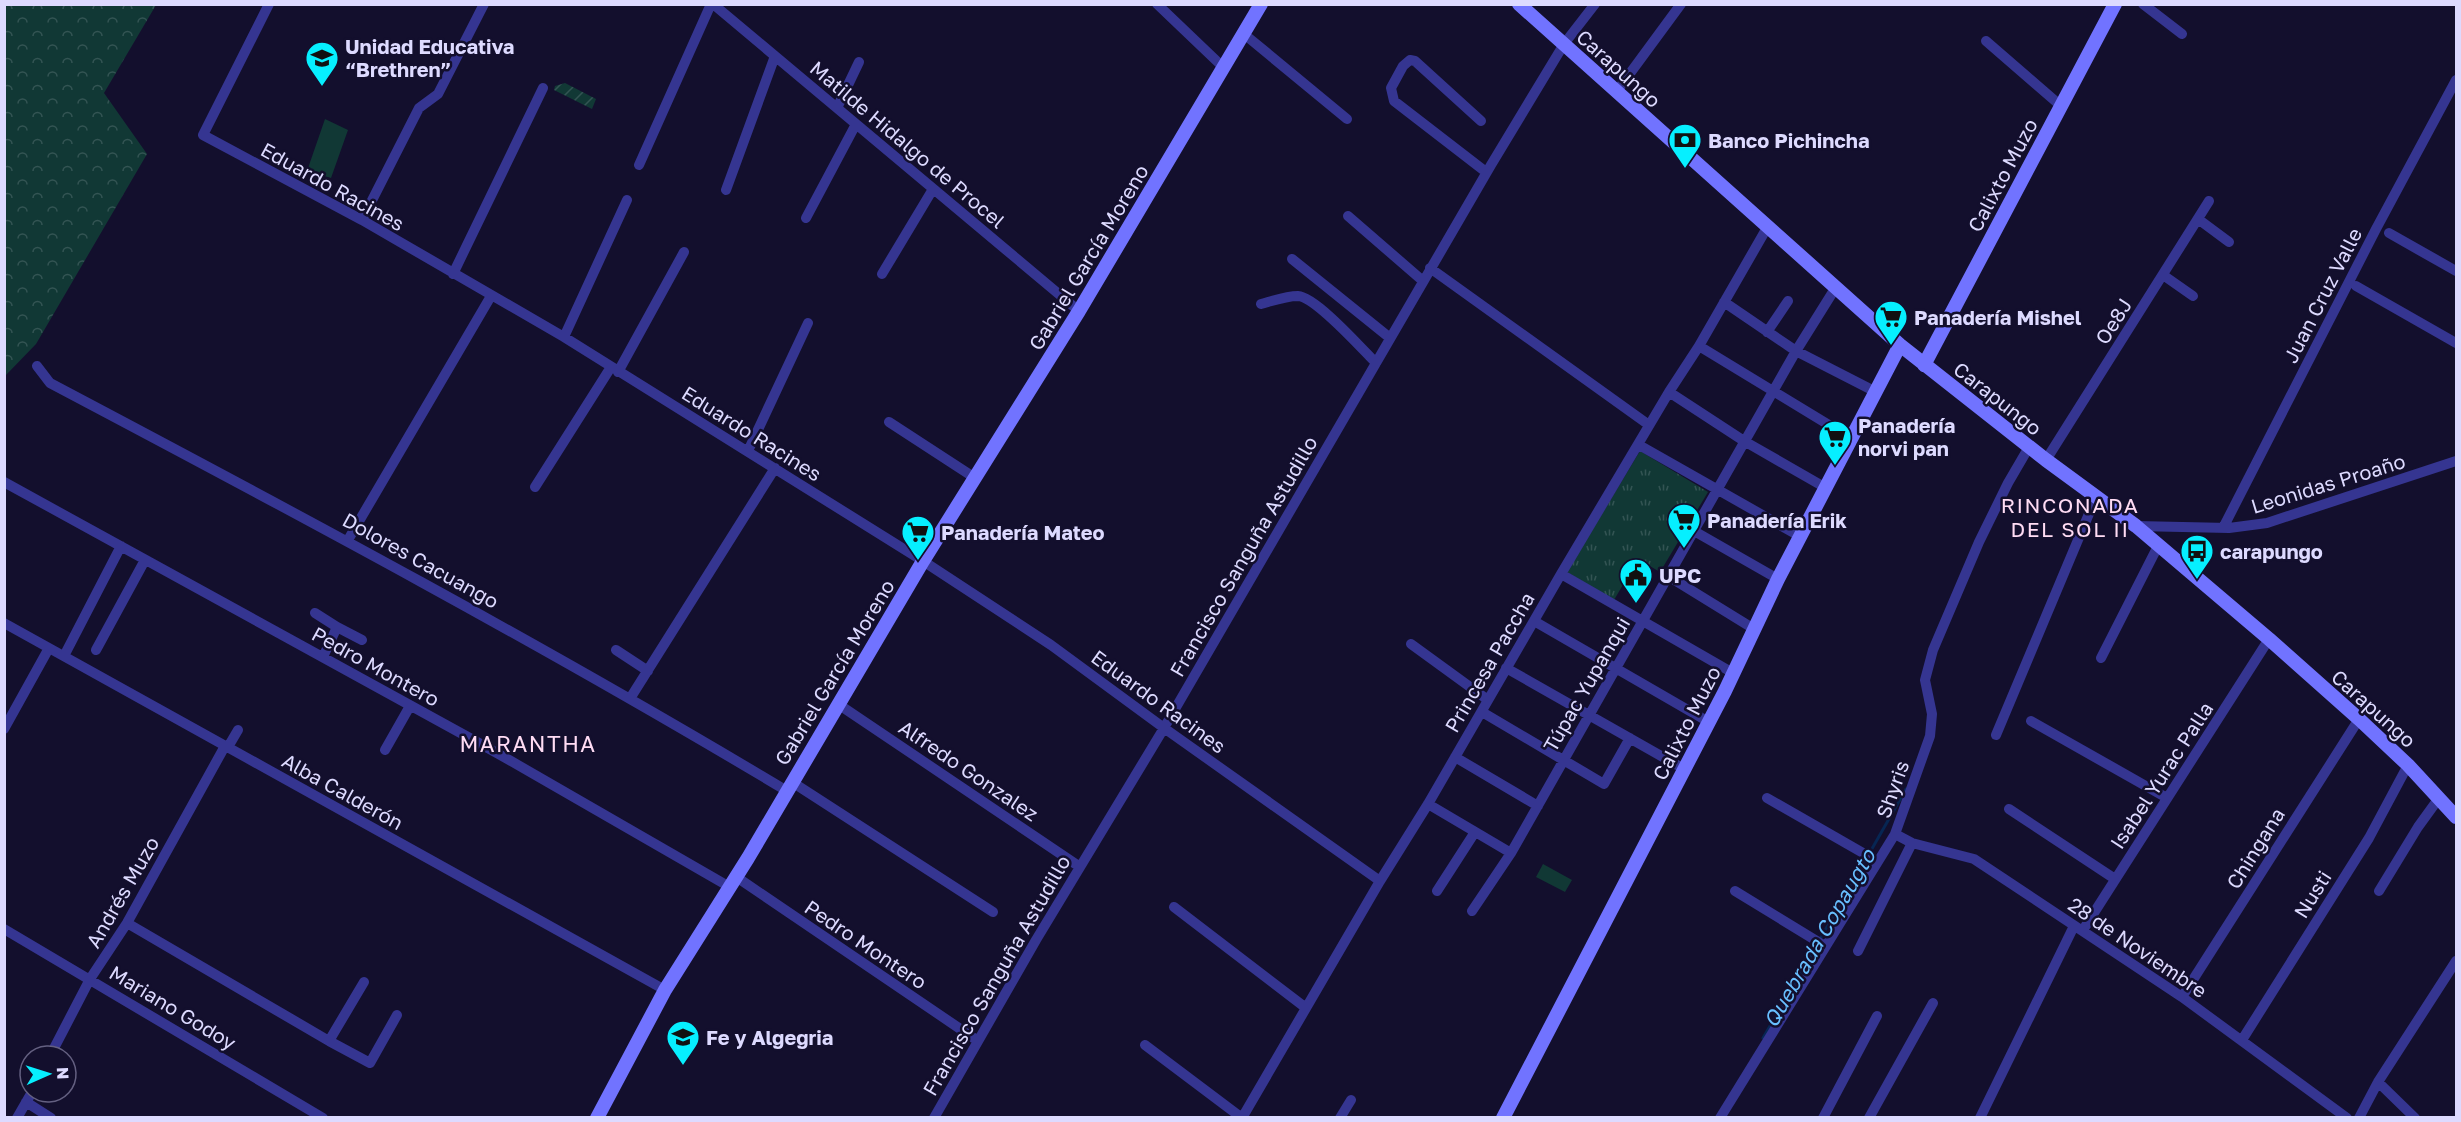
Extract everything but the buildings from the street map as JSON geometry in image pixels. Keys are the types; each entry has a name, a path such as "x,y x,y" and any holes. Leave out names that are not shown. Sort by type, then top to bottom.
{"street":[{"name":"Eduardo Racines","path":"269,4 203,135 362,220 564,337 923,561 1052,645 1164,728 1380,881"},
{"path":"362,220 419,108 438,94 484,4"},
{"path":"639,165 712,4"},
{"name":"Matilde Hidalgo de Procel","path":"712,4 1079,311"},
{"path":"1157,4 1224,68"},
{"name":"Gabriel García Moreno","path":"597,1118 665,990 923,561 1079,311 1261,4"},
{"name":"Francisco Sanguña Astudillo","path":"934,1118 1164,728 1486,172 1564,44 1595,4"},
{"path":"1617,91 1681,4"},
{"name":"Calixto Muzo","path":"1924,365 2115,4"},
{"path":"2143,4 2182,34"},
{"name":"Carapungo","path":"1523,6 1900,345 2029,447 2136,526 2269,639 2408,765 2457,817"},
{"path":"1244,34 1347,118"},
{"path":"1986,41 2061,106"},
{"path":"726,190 775,56"},
{"path":"1480,121 1415,61 1410,60 1403,66 1391,88 1394,101 1486,172"},
{"path":"837,108 859,62"},
{"name":"Juan Cruz Valle","path":"2223,528 2365,250 2457,80"},
{"path":"453,274 543,88"},
{"path":"806,218 856,124"},
{"path":"882,274 933,189"},
{"path":"564,337 627,200"},
{"name":"Oe8J","path":"2046,460 2209,201"},
{"path":"1348,216 1423,281"},
{"path":"2198,219 2229,242"},
{"name":"Princesa Paccha","path":"1242,1118 1649,425 1699,346 1767,226"},
{"path":"2389,233 2457,271"},
{"path":"535,487 614,369 684,252"},
{"path":"1292,260 1390,338"},
{"path":"1430,268 1649,425"},
{"path":"2163,275 2193,296"},
{"name":"Túpac Yupanqui","path":"1472,911 1511,853 1744,441 1836,286"},
{"path":"2356,286 2457,343"},
{"path":"348,540 491,296"},
{"path":"1261,303 1298,296 1306,299 1335,321 1376,363"},
{"path":"1767,332 1788,301"},
{"path":"1724,302 1796,351 1876,392"},
{"path":"748,451 808,323"},
{"name":"Calixto Muzo","path":"1503,1118 1900,345"},
{"path":"1699,346 1772,393 1852,440"},
{"name":"Dolores Cacuango","path":"37,366 50,382 348,540 789,786 993,912"},
{"path":"1669,392 1744,441 1826,488"},
{"path":"889,422 975,478"},
{"path":"1639,445 1801,537"},
{"name":"Shyris","path":"1720,1118 1895,834 1930,736 1932,714 1925,680 1933,650 1979,542 2008,483 2029,447"},
{"name":"Leonidas Proaño","path":"2136,526 2223,528 2267,523 2457,461"},
{"path":"631,697 775,468"},
{"name":"Pedro Montero","path":"4,482 731,881 978,1041"},
{"path":"1996,735 2096,497"},
{"path":"1694,531 1778,579"},
{"path":"64,656 122,546"},
{"path":"2101,658 2158,546"},
{"path":"96,650 145,560"},
{"path":"1561,574 1733,673"},
{"path":"1668,576 1754,629"},
{"path":"315,613 362,640"},
{"path":"1534,621 1616,666 1707,721"},
{"name":"Alba Calderón","path":"4,623 665,990"},
{"path":"323,657 337,627"},
{"name":"Isabel Yurac Palla","path":"1980,1118 2078,928 2115,879 2269,639"},
{"path":"1411,644 1488,700"},
{"path":"4,729 50,648"},
{"path":"616,650 648,671"},
{"path":"1506,668 1684,769"},
{"name":"Alfredo Gonzalez","path":"838,704 1080,867"},
{"path":"385,750 410,706"},
{"path":"1482,712 1604,784 1630,738"},
{"name":"Chingana","path":"2182,997 2359,719"},
{"path":"2031,721 2167,798"},
{"name":"Andrés Muzo","path":"56,1044 90,979 127,923 226,747 238,730"},
{"path":"1455,757 1538,806"},
{"name":"Nusti","path":"2242,1040 2369,838 2408,765"},
{"path":"1767,798 1877,861"},
{"path":"2379,891 2418,827 2439,798"},
{"path":"1428,804 1511,853"},
{"path":"2008,809 2115,879"},
{"path":"1437,891 1475,832"},
{"name":"28 de Noviembre","path":"1895,834 1912,843 1974,860 2182,997 2347,1118"},
{"path":"1858,951 1912,843"},
{"path":"1735,891 1825,946"},
{"path":"1174,908 1306,1008"},
{"path":"127,923 370,1063 397,1015"},
{"name":"Mariano Godoy","path":"4,929 322,1118"},
{"path":"2359,1118 2378,1082 2455,969"},
{"path":"329,1041 364,982"},
{"path":"1869,1118 1933,1004"},
{"path":"1823,1118 1877,1016"},
{"path":"1145,1045 1242,1118"},
{"path":"2378,1082 2415,1118"},
{"path":"1340,1118 1351,1100"},
{"path":"17,1118 25,1104"},
{"path":"29,1104 51,1118"}],"green space":[{"path":"5,4 156,5 104,93 147,154 36,344 5,376"},
{"path":"565,83 596,99 592,109 554,90 555,86"},
{"path":"325,119 348,130 331,178 307,171"},
{"path":"1640,451 1708,492 1660,572 1638,559 1614,600 1567,572"},
{"path":"1543,864 1572,880 1565,892 1536,877"}],"waterway":[{"name":"Quebrada Copaugto","path":"1869,854 1906,789"},
{"name":"Quebrada Copaugto","path":"1820,939 1866,859"},
{"name":"Quebrada Copaugto","path":"1763,1038 1817,945"}],"place":[{"name":"Unidad Educativa “Brethren”","path":"322,87"},
{"name":"Banco Pichincha","path":"1685,169"},
{"name":"Panadería Mishel","path":"1891,346"},
{"name":"Panadería norvi pan","path":"1835,466"},
{"name":"Panadería Erik","path":"1684,549"},
{"name":"Panadería Mateo","path":"918,561"},
{"name":"carapungo","path":"2197,580"},
{"name":"UPC","path":"1636,604"},
{"name":"Fe y Algegria","path":"683,1066"}],"district":[{"name":"RINCONADA DEL SOL II","path":"2070,517"},
{"name":"MARANTHA","path":"528,743"}]}
